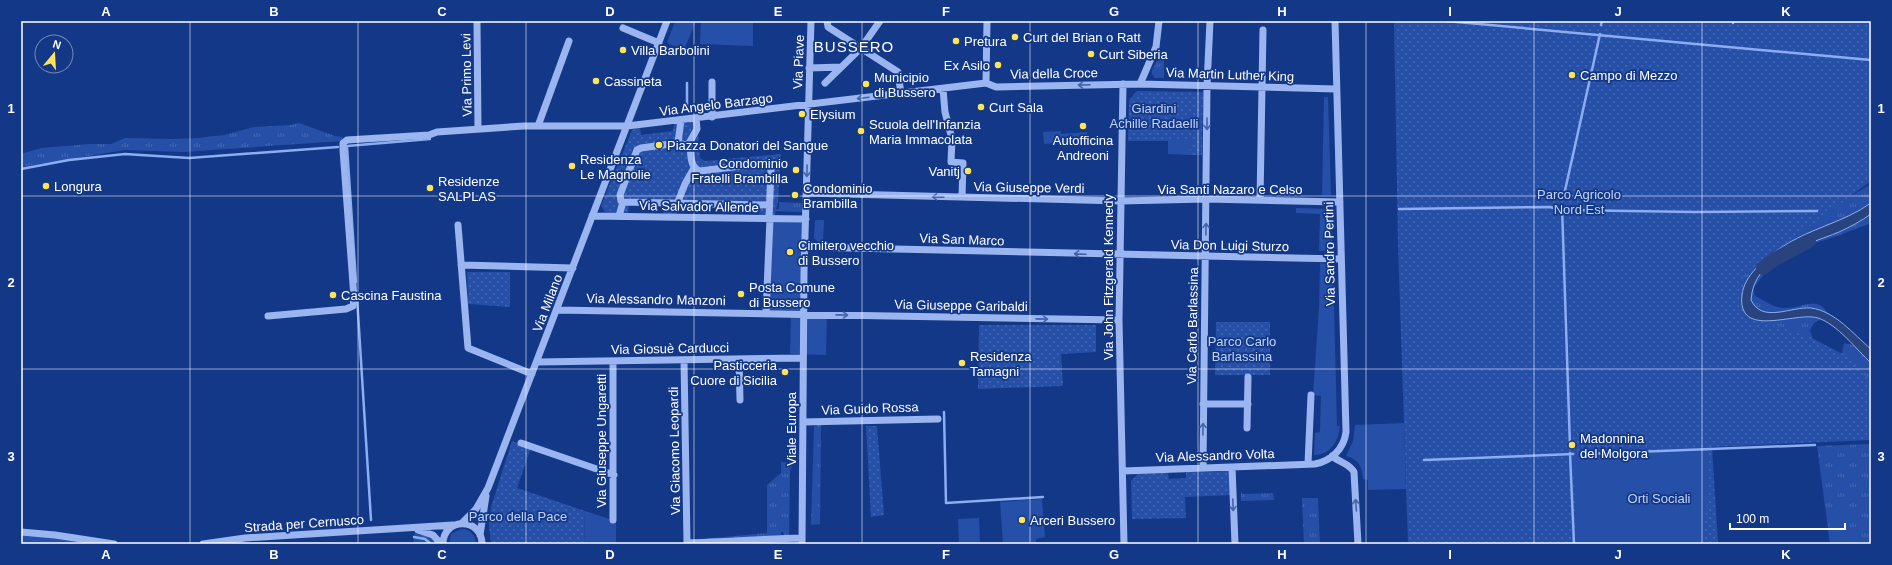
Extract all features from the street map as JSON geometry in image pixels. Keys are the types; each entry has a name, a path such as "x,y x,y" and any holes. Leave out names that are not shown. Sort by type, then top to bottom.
{"street":[{"name":"Via Primo Levi","path":"477,21 478,129"},
{"name":"Via Milano","path":"462,523 476,509 488,488 667,21"},
{"name":"Via Piave","path":"806,219 811,21"},
{"path":"827,21 828,27 898,72 901,94"},
{"path":"825,83 861,48 880,21"},
{"path":"986,83 987,21"},
{"path":"1140,84 1156,49 1159,21"},
{"name":"Via Carlo Barlassina","path":"1202,468 1207,86 1210,21"},
{"name":"Via Sandro Pertini","path":"1332,456 1342,446 1346,432 1335,21"},
{"path":"623,28 659,43"},
{"path":"1260,200 1263,30"},
{"path":"538,126 569,41"},
{"path":"810,68 841,67"},
{"path":"712,82 712,117"},
{"name":"Via della Croce","path":"901,94 986,83 996,87 1123,84"},
{"name":"Via Martin Luther King","path":"1123,84 1336,89"},
{"name":"Via John Fitzgerald Kennedy","path":"1123,84 1119,320 1124,544"},
{"name":"Via Giuseppe Verdi","path":"943,89 945,112 952,139 951,162 963,163 962,197"},
{"name":"Via Angelo Barzago","path":"268,316 346,309 352,306 354,298 343,150 345,141 430,135 436,132 478,129 538,126 627,126 901,94"},
{"path":"688,145 697,128 696,118"},
{"path":"678,143 681,120"},
{"path":"619,216 623,202 621,201 620,195 637,150 641,148 678,143 690,146 694,168 674,204 670,217"},
{"path":"694,168 700,171 767,164 771,169 766,313"},
{"name":"Via Giuseppe Verdi","path":"807,193 1120,201"},
{"name":"Via Santi Nazaro e Celso","path":"1120,201 1206,199 1340,202"},
{"path":"623,202 769,205"},
{"path":"718,218 719,204"},
{"name":"Via Salvador Allende","path":"592,216 806,219"},
{"name":"Viale Europa","path":"802,541 803,315 806,219"},
{"path":"458,225 468,348 532,374"},
{"name":"Via San Marco","path":"805,246 1119,255"},
{"name":"Via Don Luigi Sturzo","path":"1119,255 1341,258"},
{"path":"461,265 573,268"},
{"name":"Via Alessandro Manzoni","path":"557,310 766,313 803,315"},
{"name":"Via Giuseppe Garibaldi","path":"803,315 1119,320"},
{"name":"Via Giosuè Carducci","path":"537,362 803,358"},
{"path":"739,359 740,400"},
{"name":"Via Giacomo Leopardi","path":"684,360 687,543 742,542 754,540 802,541"},
{"name":"Via Giuseppe Ungaretti","path":"613,361 614,520"},
{"path":"1248,377 1248,428"},
{"path":"1311,395 1308,464 1322,462 1332,456 1338,461 1349,465 1354,472 1358,544"},
{"path":"1203,404 1248,404"},
{"name":"Via Guido Rossa","path":"803,422 938,418"},
{"path":"521,443 614,475"},
{"name":"Via Alessandro Volta","path":"1123,470 1308,464"},
{"path":"1232,466 1234,544"},
{"name":"Via Milano","path":"482,544 480,535 488,488"},
{"path":"442,544 445,534 453,525 462,523 473,526 480,535"},
{"name":"Strada per Cernusco","path":"203,544 453,525"},
{"name":"Strada per Cernusco","path":"406,529 430,533 442,544"},
{"path":"21,532 70,537 85,542 114,544"},
{"path":"70,537 76,544"}],"green space":[{"path":"675,21 696,21 684,50 667,43"},
{"path":"701,21 753,21 753,46 700,44"},
{"name":"Parco Agricolo Nord Est","path":"1394,21 1871,21 1871,181 1742,276 1748,317 1810,337 1848,357 1871,383 1871,440 1712,447 1718,544 1408,544 1398,245"},
{"path":"1164,52 1164,78 1155,78 1152,74 1152,70"},
{"name":"Giardini Achille Radaelli","path":"1137,91 1203,92 1202,155 1190,155 1190,141 1128,141 1129,100"},
{"path":"1324,97 1328,97 1331,195 1322,195"},
{"path":"697,120 700,158 705,161 781,154 778,201 774,218 759,218 759,209 677,207 677,217 663,217 663,206 629,205 628,216 605,212 601,206 632,130 640,127 641,135 673,131 674,123"},
{"path":"299,123 335,136 342,137 342,141 183,152 125,150 21,167 21,154 41,148 111,144 125,138 198,138 224,135 254,127 291,125"},
{"path":"1061,131 1061,134 1087,132 1087,141 1044,144 1043,132"},
{"path":"1168,141 1191,141 1190,155 1168,154"},
{"path":"1871,184 1871,223 1812,244 1765,273 1753,288 1755,296 1776,307 1791,308 1814,304 1819,305 1824,309 1829,315 1814,323 1810,330 1815,345 1753,324 1605,204 1843,201"},
{"path":"779,202 802,203 802,212 774,211 770,209 779,209"},
{"path":"1296,208 1331,209 1332,251 1319,251 1320,214 1296,213"},
{"path":"771,220 805,220 804,315 827,316 826,355 790,354 791,314 766,312"},
{"path":"815,220 824,220 823,243 818,242 814,238"},
{"path":"1320,263 1333,265 1337,426 1340,426 1338,437 1333,446 1325,453 1314,455 1315,433 1320,432 1321,396 1313,395 1319,307"},
{"path":"467,272 510,272 510,307 468,304"},
{"name":"Parco Carlo Barlassina","path":"1216,322 1270,322 1270,375 1215,375"},
{"path":"979,325 1096,325 1096,352 1061,354 1063,386 978,389"},
{"path":"1844,343 1853,345 1871,362 1871,383 1841,357"},
{"path":"1404,423 1406,489 1368,490 1368,480 1363,479 1361,467 1354,459 1346,456 1353,441 1355,425"},
{"path":"821,425 820,524 811,525 814,427"},
{"path":"866,426 877,426 884,515 871,517"},
{"name":"Parco della Pace","path":"512,441 531,448 517,488 585,511 584,544 491,544 489,526 491,507"},
{"path":"1871,444 1871,544 1830,544 1817,446"},
{"name":"Orti Sociali","path":"1709,451 1705,528 1699,544 1577,544 1573,456"},
{"path":"781,462 793,463 790,471 789,535 784,535 783,532 781,532 781,535 775,535 775,538 691,540 767,533 767,485 781,473"},
{"path":"1230,471 1231,495 1185,497 1186,518 1132,519 1131,481 1139,473 1168,473 1169,479 1186,478 1186,472"},
{"path":"1241,492 1243,494 1273,493 1274,500 1241,501"},
{"path":"1302,498 1318,498 1320,544 1304,544"},
{"name":"Arceri Bussero","path":"1042,499 1045,537 1036,539 1036,544 1003,544 1000,502"},
{"path":"585,511 616,521 616,544 584,544"},
{"path":"1848,511 1849,539 1856,538 1857,544 1832,544 1828,513"},
{"path":"979,518 980,544 959,544 958,519"},
{"path":"461,529 472,533 476,544 449,544 451,534"},
{"path":"21,532 74,540 76,544 21,544"},
{"path":"415,532 434,538 437,544 413,544"}],"shaded area":[{"path":"1871,203 1871,214 1839,232 1797,248 1771,262 1761,272 1754,285 1751,300 1756,307 1762,311 1770,313 1811,308 1820,310 1836,318 1871,349 1871,363 1839,331 1818,318 1808,317 1770,321 1758,320 1749,317 1743,309 1742,295 1747,281 1761,263 1773,253 1801,236 1849,216"}],"waterway":[{"path":"1446,21 1871,60"},
{"path":"1601,25 1602,21"},
{"path":"1564,195 1600,34"},
{"path":"687,83 687,109"},
{"path":"356,282 347,146 430,139"},
{"path":"21,169 69,160 125,154 189,158 338,147"},
{"path":"1562,206 1570,447"},
{"path":"1399,209 1550,207 1561,210 1696,212 1817,211"},
{"path":"1763,268 1775,259 1809,241"},
{"path":"357,297 371,520"},
{"path":"944,412 946,503 1043,497"},
{"path":"1585,454 1815,445"},
{"path":"1570,453 1574,544"},
{"path":"1424,460 1573,454"},
{"path":"414,537 425,539 431,544"}],"place":[{"name":"Curt del Brian o Ratt","path":"1015,37"},
{"name":"Pretura","path":"956,41"},
{"name":"Villa Barbolini","path":"623,50"},
{"name":"Curt Siberia","path":"1091,54"},
{"name":"Ex Asilo","path":"998,65"},
{"name":"Campo di Mezzo","path":"1572,75"},
{"name":"Cassineta","path":"596,81"},
{"name":"Municipio di Bussero","path":"866,84"},
{"name":"Curt Sala","path":"981,107"},
{"name":"Elysium","path":"802,114"},
{"name":"Autofficina Andreoni","path":"1083,126"},
{"name":"Scuola dell'Infanzia Maria Immacolata","path":"861,131"},
{"name":"Piazza Donatori del Sangue","path":"659,145"},
{"name":"Residenza Le Magnolie","path":"572,166"},
{"name":"Condominio Fratelli Brambilla","path":"796,170"},
{"name":"Vanitj","path":"968,171"},
{"name":"Longura","path":"46,186"},
{"name":"Residenze SALPLAS","path":"430,188"},
{"name":"Condominio Brambilla","path":"795,195"},
{"name":"Cimitero vecchio di Bussero","path":"790,252"},
{"name":"Posta Comune di Bussero","path":"741,294"},
{"name":"Cascina Faustina","path":"333,295"},
{"name":"Residenza Tamagni","path":"962,363"},
{"name":"Pasticceria Cuore di Sicilia","path":"785,372"},
{"name":"Madonnina del Molgora","path":"1572,445"},
{"name":"Arceri Bussero","path":"1022,520"}],"district":[{"name":"BUSSERO","path":"854,47"}]}
